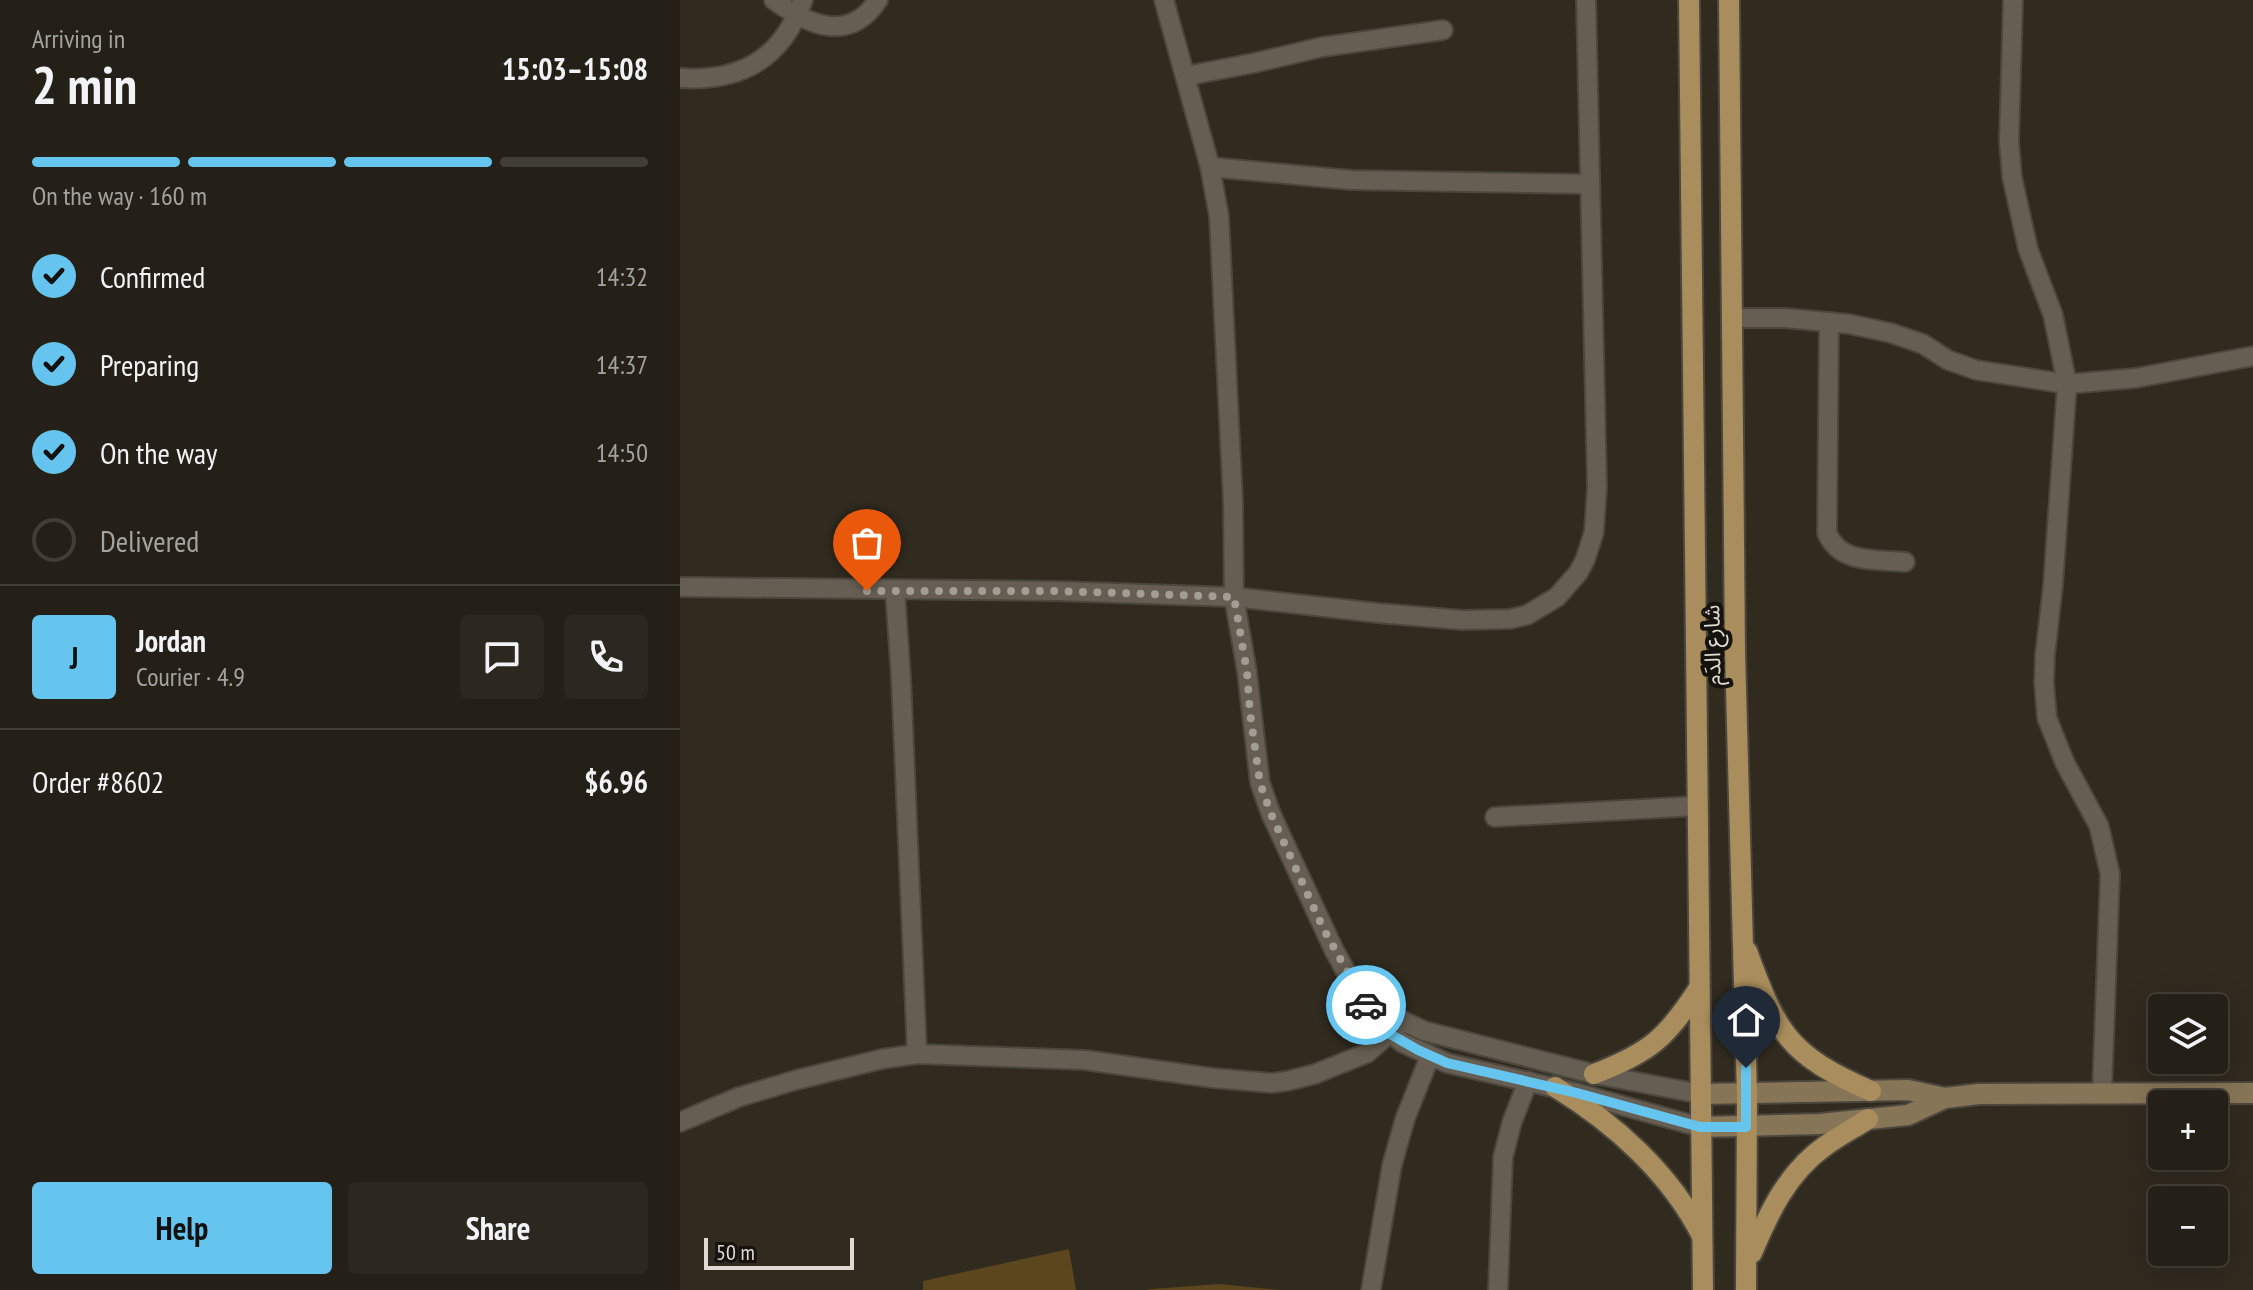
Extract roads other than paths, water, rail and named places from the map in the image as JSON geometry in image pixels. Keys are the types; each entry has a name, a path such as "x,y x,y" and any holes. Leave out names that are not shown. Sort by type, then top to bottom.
{"main road":[{"name":"شارع الدَم","path":"1689,0 1703,1290"},
{"name":"شارع الدَم","path":"1729,0 1736,666 1747,1095 1746,1290"},
{"path":"1741,934 1773,1018 1786,1037 1827,1071 1871,1091"},
{"path":"1594,1074 1652,1046 1674,1025 1699,988"},
{"path":"1555,1087 1582,1104 1643,1156 1673,1190 1703,1237"},
{"path":"1748,1264 1764,1222 1787,1183 1825,1146 1868,1119"}],"street":[{"path":"774,0 800,8 820,25 841,27 864,17 878,0"},
{"path":"1164,0 1210,167 1219,216 1233,502 1234,597 1247,672 1260,783 1290,857 1357,992 1430,1056 1447,1063 1555,1087 1700,1127 1820,1124 1908,1115 1945,1098"},
{"path":"680,587 1057,591 1234,597 1462,620 1510,619 1541,607 1569,585 1585,560 1596,506 1586,0"},
{"path":"2013,0 2009,141 2012,177 2028,249 2053,315 2067,384 2044,683 2047,718 2053,739 2099,826 2109,863 2110,917 2102,1092"},
{"path":"680,78 736,75 764,60 787,34 800,8"},
{"path":"1186,76 1322,47 1443,30"},
{"path":"1210,167 1351,180 1588,184"},
{"path":"1733,318 1829,322 1891,333 1923,344 1958,365 2067,384 2136,378 2253,356"},
{"path":"1829,322 1827,533 1832,545 1852,557 1905,562"},
{"path":"895,591 917,1054"},
{"path":"1495,817 1697,806"},
{"path":"680,1122 739,1097 796,1080 882,1059 917,1054 1085,1060 1272,1083 1315,1074 1367,1053 1397,1028 1435,1034 1594,1074 1701,1094 1908,1090 1945,1098 2012,1093 2253,1093"},
{"path":"1371,1290 1392,1165 1405,1119 1430,1056"},
{"path":"1498,1290 1503,1157 1528,1081"}]}
